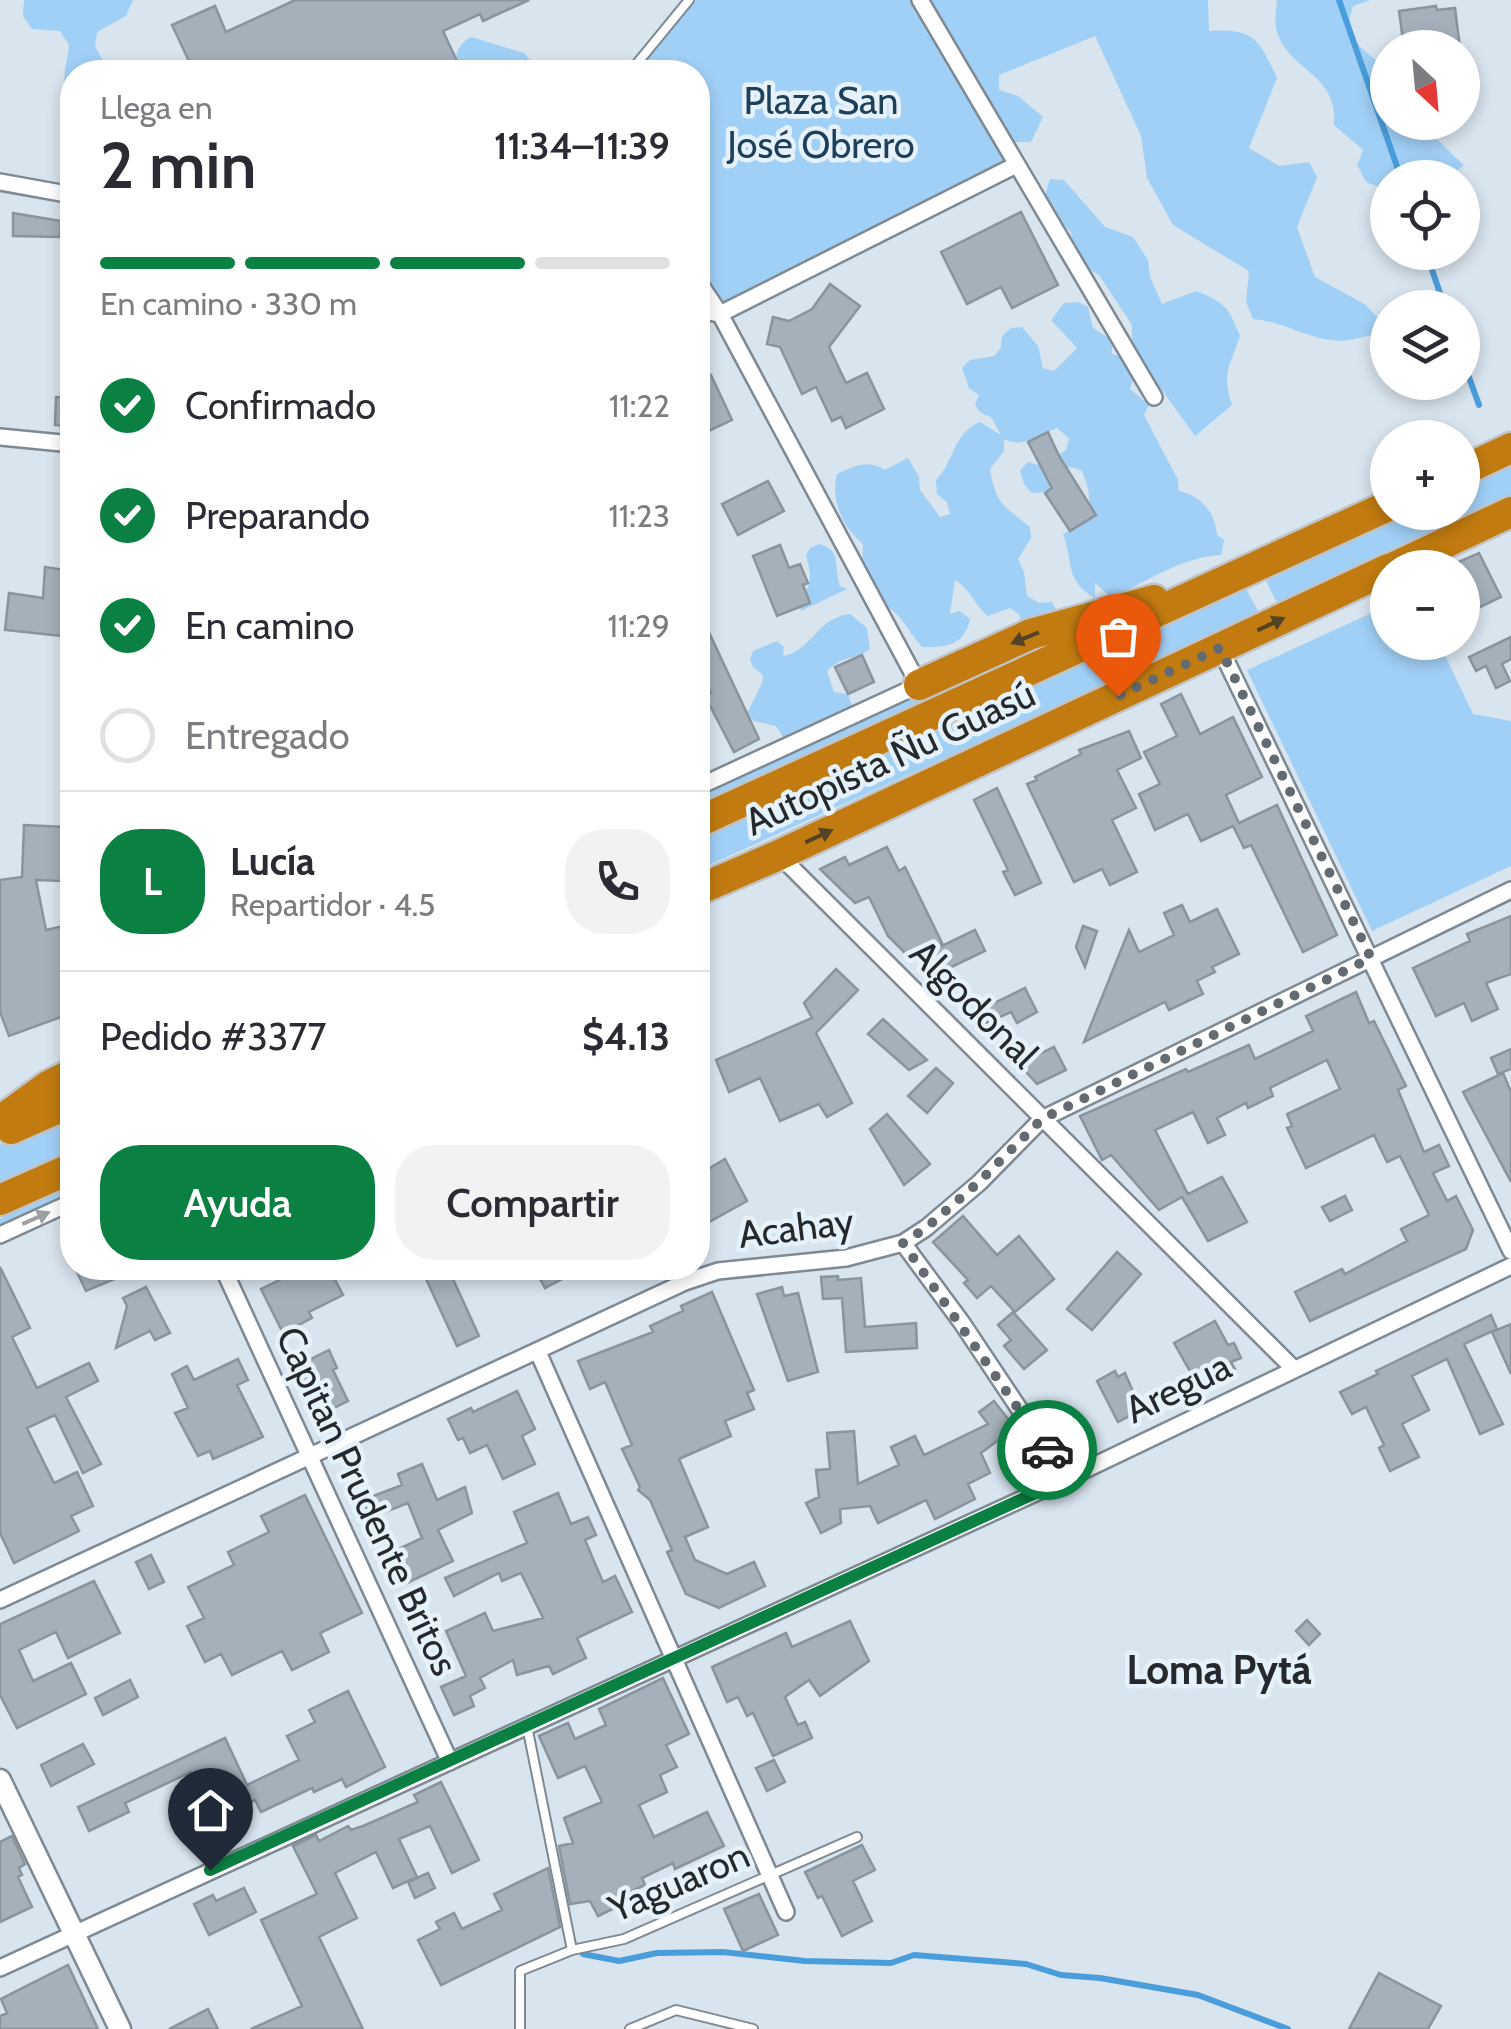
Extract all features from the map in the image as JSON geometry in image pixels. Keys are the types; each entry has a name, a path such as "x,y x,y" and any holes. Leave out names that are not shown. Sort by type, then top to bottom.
{"highway":[{"path":"1480,462 1511,448"},
{"name":"Autopista Ñu Guasú","path":"1429,550 1511,512"},
{"name":"Autopista Ñu Guasú","path":"710,817 1370,514"},
{"name":"Autopista Ñu Guasú","path":"710,884 1370,577"},
{"path":"919,684 1031,634 1220,584"},
{"path":"0,1122 60,1080"},
{"path":"0,1134 60,1107"},
{"path":"0,1202 60,1174"}],"street":[{"path":"920,0 1154,398"},
{"path":"710,312 720,314 1016,165"},
{"path":"0,182 60,193"},
{"path":"710,299 919,684 710,780"},
{"path":"0,437 60,443"},
{"path":"1220,648 1511,1251"},
{"name":"Algodonal","path":"779,855 1293,1368"},
{"name":"Acahay","path":"710,1274 846,1258 903,1243 979,1182 1042,1119 1511,890"},
{"path":"0,1235 60,1208"},
{"path":"903,1243 962,1323 1066,1479"},
{"name":"Aregua","path":"0,1968 1066,1479 1511,1266"},
{"name":"Capitan Prudente Britos","path":"229,1280 450,1762"},
{"name":"Acahay","path":"0,1600 691,1280"},
{"path":"538,1352 786,1912"},
{"path":"0,1780 120,2029"}],"lane":[{"path":"640,60 689,0"},
{"path":"527,1726 572,1950"},
{"name":"Yaguaron","path":"520,2029 520,1971 572,1950 624,1939 857,1838"},
{"path":"630,2029 676,2010 753,2029"}],"green space":[{"path":"24,0 133,0 126,16 97,32 95,47 103,60 67,60 69,45 60,31 32,29 23,16"},
{"name":"Plaza San José Obrero","path":"696,0 1208,0 1209,31 1236,32 1254,39 1277,78 1249,148 1279,166 1309,162 1317,177 1297,227 1315,277 1370,310 1370,336 1339,341 1253,319 1246,302 1249,271 1173,225 1147,178 1141,136 1095,36 999,75 999,90 1018,96 1043,117 1031,142 998,142 1012,164 723,308 710,288 710,60 644,60"},
{"path":"1277,0 1371,0 1353,6 1348,25 1359,46 1370,55 1370,140 1438,140 1459,160 1370,160 1370,184 1366,182 1357,165 1363,150 1334,125 1329,94 1283,46 1276,16"},
{"path":"471,37 524,53 530,60 456,60 462,44"},
{"path":"1050,179 1064,180 1105,227 1133,237 1148,260 1150,277 1162,304 1196,291 1220,302 1236,326 1240,336 1227,377 1232,405 1195,436 1162,390 1134,362 1136,370 1130,389 1149,405 1144,415 1178,480 1179,491 1200,501 1210,512 1217,535 1224,540 1221,555 1179,565 1112,598 1095,583 1095,598 1074,577 1063,534 1080,522 1088,507 1088,490 1081,470 1070,467 1058,474 1050,489 1032,493 1020,470 1028,462 1041,466 1066,450 1069,438 1057,428 1025,442 1004,439 1004,451 990,469 1002,503 1030,527 1031,538 1018,559 1027,596 1039,603 1052,602 1057,611 1020,631 1020,615 1010,608 988,616 955,580 950,614 960,611 970,619 967,628 953,643 922,647 897,615 876,601 862,570 863,544 844,522 837,503 837,474 867,464 885,470 908,458 919,477 920,490 940,517 950,514 947,502 937,494 936,480 959,440 980,422 1001,435 991,417 975,405 979,395 969,388 962,368 970,360 994,356 1001,348 1002,336 1011,328 1022,327 1038,346 1043,368 1054,371 1077,348 1051,320 1064,303 1078,302 1088,307 1093,328 1112,340 1112,354 1132,359 1132,325 1099,275 1074,260 1071,232 1042,205"},
{"path":"1511,457 1511,496 1480,511 1480,472"},
{"path":"1370,524 1370,530 1440,530 1398,550 1370,550 1370,563 1279,607 1263,575"},
{"path":"819,544 831,550 840,586 847,589 801,611 798,599 807,590 810,579 806,555"},
{"path":"1243,583 1260,615 710,865 710,825"},
{"path":"850,614 867,628 870,649 838,662 827,671 834,692 848,694 853,710 785,740 776,726 754,721 747,714 763,675 753,667 753,651 777,641 784,647 783,656 793,653 829,622"},
{"path":"1370,614 1370,660 1447,660 1473,714 1511,721 1511,866 1372,931 1247,670"},
{"path":"1101,623 710,802 710,792 1004,656"},
{"path":"60,1118 60,1158 0,1185 0,1145"},
{"path":"60,1189 60,1197 0,1225 0,1219"}],"building":[{"path":"295,0 529,0 483,21 480,14 443,31 456,60 188,60 172,25 215,6 226,32"},
{"path":"1436,6 1437,10 1455,8 1458,30 1402,30 1399,11"},
{"path":"1021,212 1058,285 1012,308 1001,287 967,304 941,252"},
{"path":"13,213 60,221 60,237 13,236"},
{"path":"830,284 860,306 829,347 846,383 867,373 884,409 846,428 841,417 832,421 816,387 802,394 780,347 767,344 773,317 789,321 812,309"},
{"path":"710,375 732,420 710,430"},
{"path":"56,397 60,397 60,426 55,425"},
{"path":"1048,432 1096,515 1070,531 1045,493 1052,488 1028,442"},
{"path":"768,481 784,511 738,535 722,504"},
{"path":"780,545 789,568 800,564 808,583 803,585 810,603 777,616 753,556"},
{"path":"1480,555 1501,597 1480,607"},
{"path":"45,567 60,569 60,636 5,630 9,593 43,598"},
{"path":"710,635 759,739 734,752 710,706"},
{"path":"1511,637 1511,659 1502,664 1510,681 1496,688 1486,666 1476,671 1470,660 1480,660 1480,652"},
{"path":"862,655 874,682 848,694 835,667"},
{"path":"1181,694 1200,734 1233,717 1262,777 1226,795 1239,823 1277,805 1337,935 1303,952 1251,845 1244,848 1233,826 1201,841 1188,814 1155,830 1139,794 1160,784 1144,752 1177,736 1161,704"},
{"path":"1129,731 1141,758 1117,770 1136,808 1112,820 1137,872 1110,885 1102,869 1074,882 1027,784 1081,754 1079,750"},
{"path":"997,788 1041,883 1015,895 1003,872 1008,870 974,800"},
{"path":"24,825 60,827 60,881 36,880 46,930 60,927 60,1017 9,1036 0,1012 0,880 22,877"},
{"path":"887,847 899,871 905,867 942,943 911,959 888,936 869,897 855,903 820,869 845,857 849,865"},
{"path":"1182,905 1190,922 1217,909 1239,954 1212,967 1215,972 1197,981 1203,994 1169,1010 1165,1002 1084,1042 1129,930 1139,952 1174,935 1164,913"},
{"path":"1511,916 1511,974 1486,983 1498,1009 1472,1021 1464,1003 1436,1016 1413,968 1470,941 1467,934"},
{"path":"1083,926 1097,931 1085,967 1076,947"},
{"path":"975,930 985,951 941,972 931,951"},
{"path":"836,969 858,990 816,1033 852,1103 827,1117 819,1104 780,1121 760,1078 729,1092 716,1060 812,1018 804,1003"},
{"path":"1025,988 1037,1012 1017,1023 1011,1012 982,1025 970,1015"},
{"path":"1356,992 1369,1023 1374,1021 1406,1086 1398,1090 1424,1152 1439,1145 1449,1166 1433,1173 1447,1201 1456,1196 1473,1230 1466,1249 1310,1321 1295,1292 1342,1269 1345,1274 1407,1241 1401,1229 1429,1215 1400,1156 1387,1162 1374,1135 1306,1168 1287,1128 1292,1126 1287,1114 1340,1089 1327,1060 1270,1088 1273,1096 1248,1108 1246,1103 1217,1118 1225,1135 1208,1143 1193,1112 1155,1130 1188,1194 1222,1177 1247,1222 1208,1241 1182,1197 1159,1210 1111,1155 1102,1160 1080,1116 1249,1045 1255,1059 1313,1031 1306,1016"},
{"path":"883,1019 927,1060 909,1070 868,1034"},
{"path":"1054,1047 1066,1070 1037,1084 1019,1064"},
{"path":"1511,1049 1511,1069 1498,1074 1491,1058"},
{"path":"936,1068 953,1083 927,1113 908,1096"},
{"path":"1503,1073 1511,1092 1511,1182 1463,1092"},
{"path":"887,1114 930,1164 904,1185 870,1129"},
{"path":"725,1159 747,1201 710,1221 710,1168"},
{"path":"1345,1196 1352,1210 1330,1221 1322,1207"},
{"path":"963,1216 997,1255 1019,1236 1054,1279 1015,1312 991,1286 977,1298 964,1283 968,1280 933,1242"},
{"path":"1117,1252 1141,1274 1092,1330 1067,1309"},
{"path":"0,1267 30,1328 12,1337 37,1388 89,1363 98,1381 66,1397 101,1464 83,1473 55,1415 27,1428 54,1483 77,1472 93,1506 71,1516 79,1531 14,1563 0,1533"},
{"path":"838,1276 838,1280 861,1278 865,1327 916,1323 917,1348 846,1352 842,1298 823,1299 821,1277"},
{"path":"81,1280 112,1280 86,1291"},
{"path":"279,1280 335,1280 343,1295 309,1312 312,1318 283,1333 261,1289"},
{"path":"427,1280 453,1280 479,1336 457,1346"},
{"path":"541,1280 560,1280 545,1288"},
{"path":"146,1287 170,1333 155,1340 150,1331 116,1348 127,1306 123,1298"},
{"path":"782,1287 784,1296 798,1293 818,1372 788,1381 757,1294"},
{"path":"712,1292 754,1390 747,1393 754,1409 725,1421 731,1436 679,1459 708,1527 685,1537 695,1560 727,1574 754,1562 765,1586 719,1608 686,1594 650,1500 638,1490 622,1449 632,1445 605,1382 590,1389 578,1361 653,1332 650,1326"},
{"path":"1013,1312 1047,1350 1024,1369 1004,1346 1011,1340 998,1325"},
{"path":"1491,1315 1497,1329 1464,1344 1503,1424 1480,1434 1447,1359 1412,1376 1429,1410 1402,1424 1419,1457 1390,1471 1379,1448 1384,1445 1366,1407 1352,1414 1340,1392"},
{"path":"1215,1321 1228,1345 1234,1343 1241,1358 1231,1362 1235,1369 1199,1387 1174,1343"},
{"path":"1511,1324 1511,1374 1492,1332"},
{"path":"329,1350 337,1368 333,1370 348,1401 314,1418 291,1369"},
{"path":"238,1359 248,1380 237,1385 263,1437 213,1459 210,1451 198,1456 175,1413 188,1408 172,1374 187,1366 194,1380"},
{"path":"1115,1371 1118,1377 1125,1373 1141,1410 1118,1422 1097,1381"},
{"path":"517,1391 535,1429 522,1436 535,1464 503,1479 487,1445 470,1453 463,1438 458,1440 448,1419"},
{"path":"994,1401 1015,1428 981,1453 990,1473 968,1484 975,1499 935,1519 926,1500 878,1523 870,1506 840,1509 841,1523 821,1533 806,1503 819,1497 816,1470 830,1469 827,1433 854,1431 858,1484 899,1465 891,1447 915,1436 924,1455 988,1424 979,1412"},
{"path":"422,1464 437,1500 465,1487 472,1513 438,1530 453,1561 405,1584 390,1553 422,1538 408,1503 370,1518 363,1500 402,1485 398,1474"},
{"path":"558,1493 571,1524 588,1517 596,1535 585,1540 603,1582 615,1576 632,1612 577,1638 586,1658 553,1674 549,1666 517,1675 513,1660 480,1678 485,1688 470,1696 474,1706 454,1715 441,1687 466,1676 446,1631 485,1613 493,1631 543,1618 521,1573 502,1581 499,1573 454,1596 445,1578 527,1543 514,1512"},
{"path":"305,1495 362,1613 320,1633 329,1652 292,1670 282,1651 232,1675 221,1654 205,1662 187,1626 204,1618 188,1587 234,1565 228,1552 269,1532 261,1516"},
{"path":"151,1555 164,1582 149,1589 136,1562"},
{"path":"94,1581 120,1633 68,1658 56,1632 19,1650 33,1681 71,1663 86,1694 17,1728 0,1695 0,1624"},
{"path":"1307,1620 1320,1634 1309,1645 1296,1631"},
{"path":"850,1621 869,1661 820,1696 809,1680 785,1697 798,1725 805,1722 812,1738 773,1756 753,1713 747,1716 738,1697 727,1702 712,1667 786,1633 792,1647"},
{"path":"663,1678 689,1734 666,1745 677,1767 660,1775 667,1792 639,1805 654,1837 707,1812 724,1846 675,1869 673,1863 642,1878 645,1885 613,1900 617,1907 598,1916 590,1901 570,1904 559,1846 573,1843 564,1818 602,1802 585,1766 558,1778 539,1736 568,1723 575,1739 606,1725 599,1709"},
{"path":"130,1680 138,1697 103,1715 95,1698"},
{"path":"348,1691 385,1767 346,1787 342,1779 261,1812 255,1800 214,1819 191,1772 125,1803 129,1812 89,1831 78,1807 225,1738 247,1785 299,1760 287,1736 315,1722 309,1710"},
{"path":"83,1744 94,1764 51,1786 41,1765"},
{"path":"774,1760 785,1782 767,1791 756,1768"},
{"path":"441,1782 479,1860 452,1873 430,1826 399,1839 417,1877 393,1888 376,1852 335,1873 357,1918 319,1937 363,2029 251,2029 302,2006 261,1920 317,1894 293,1846 316,1835 319,1841 348,1826 351,1830 363,1826 418,1802 414,1795"},
{"path":"12,1836 25,1864 19,1868 22,1875 18,1877 32,1907 0,1922 0,1842"},
{"path":"862,1845 875,1870 853,1881 872,1921 842,1936 805,1872"},
{"path":"548,1868 560,1927 441,1985 418,1940 440,1929 436,1922 454,1913 462,1929 502,1910 494,1894"},
{"path":"428,1873 435,1888 415,1898 408,1882"},
{"path":"244,1888 256,1912 209,1935 194,1904 213,1895 216,1901"},
{"path":"759,1894 778,1935 743,1951 724,1909"},
{"path":"68,1965 98,2029 0,2029 0,2016 7,2013 1,1999"},
{"path":"1379,1973 1441,2006 1428,2029 1349,2029"},
{"path":"208,2009 218,2029 169,2029"}],"waterway":[{"path":"1339,0 1395,160"},
{"path":"1432,270 1439,290"},
{"path":"1477,400 1479,405"},
{"path":"583,1954 619,1961 657,1953 723,1952 805,1961 891,1963 914,1955 1026,1964 1061,1975 1198,1995 1288,2029"}],"way so far":[{"path":"1047,1450 903,1243 979,1182 1042,1119 1371,958 1220,648 1118,696"}],"district":[{"name":"Loma Pytá","path":"1219,1670"}],"route":[{"path":"210,1870 1066,1479 1047,1450"}]}
